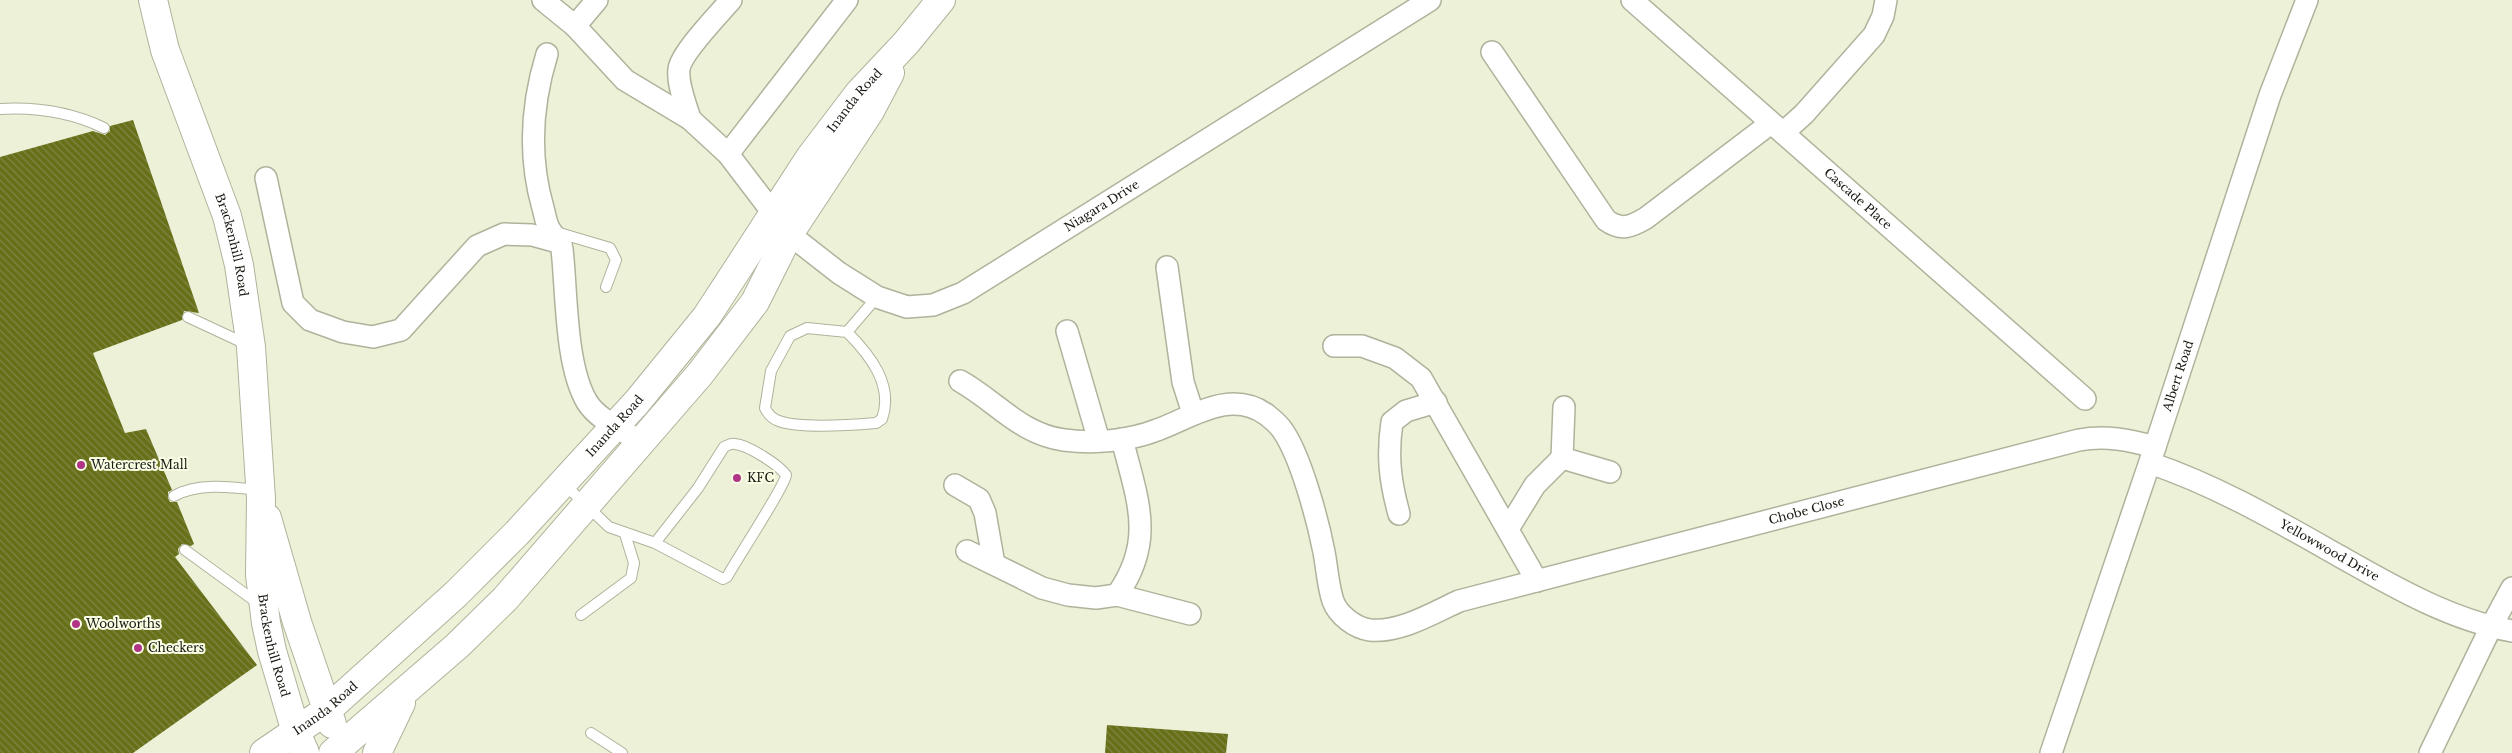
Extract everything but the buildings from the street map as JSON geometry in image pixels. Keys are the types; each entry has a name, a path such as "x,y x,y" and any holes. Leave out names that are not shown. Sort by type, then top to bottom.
{"street":[{"name":"Brackenhill Road","path":"153,0 171,68 227,216 246,305 251,346 261,495 259,550 264,608 272,651 301,742"},
{"name":"Niagara Drive","path":"543,0 575,26 625,80 690,119 728,154 781,224 839,273 877,297 907,307 933,306 963,294 1430,0"},
{"path":"575,26 597,0"},
{"path":"690,119 678,76 679,66 693,44 731,0"},
{"path":"728,154 847,0"},
{"name":"Inanda Road","path":"339,751 457,646 505,599 642,443 729,338 755,302 781,224 811,156 859,93 906,43 941,0"},
{"name":"Cascade Place","path":"1632,0 2085,399"},
{"path":"1492,52 1606,220 1614,226 1623,228 1633,226 1646,218 1777,128 1804,114 1874,35 1883,16 1886,0"},
{"name":"Albert Road","path":"2050,753 2153,455 2270,95 2307,0"},
{"path":"547,54 537,88 532,130 534,166 555,237 570,340 577,374 587,402 598,415 642,443"},
{"path":"266,178 293,302 310,320 343,332 373,337 401,330 477,246 504,234 555,237"},
{"name":"Inanda Road","path":"264,753 301,742 327,710 456,594 616,426 781,224"},
{"path":"1167,267 1183,382 1193,413"},
{"path":"1067,331 1100,441"},
{"path":"1334,346 1362,346 1395,358 1421,378 1537,581"},
{"name":"Chobe Close","path":"960,381 976,390 1007,416 1024,426 1063,440 1100,441 1122,439 1157,431 1193,413 1217,405 1242,405 1266,414 1283,430 1296,456 1320,528 1333,600 1340,613 1352,623 1369,630 1387,629 1415,620 1459,601 2079,440 2096,437 2112,438 2153,455"},
{"path":"1399,514 1390,480 1389,442 1392,422 1406,410 1436,402"},
{"path":"1508,529 1535,485 1562,458 1564,407"},
{"path":"1117,595 1132,571 1141,542 1141,518 1122,439"},
{"name":"Yellowwood Drive","path":"2153,455 2187,475 2234,497 2392,586 2446,610 2491,627 2512,630"},
{"path":"1562,458 1610,472"},
{"path":"955,485 979,499 985,513 994,564"},
{"name":"Brackenhill Road","path":"261,495 297,622 339,751"},
{"path":"966,551 1042,588 1068,595 1096,598 1117,595 1190,614"},
{"path":"2430,753 2512,588"},
{"path":"376,753 411,686"}],"lane":[{"path":"0,109 43,110 60,113 87,120 104,128"},
{"path":"555,237 610,248 616,260 606,287"},
{"path":"847,332 877,297"},
{"path":"192,316 208,326 251,346"},
{"path":"807,328 847,332 863,348 881,379 886,403 882,419 876,423 813,425 778,421 770,416 765,408 771,371 790,336 807,328"},
{"path":"563,483 609,527 655,543 723,579 727,577 776,496 786,475 757,453 738,444 730,444 724,447 698,488 655,543"},
{"path":"174,496 189,490 211,487 261,495"},
{"path":"581,615 631,578 634,562 625,534"},
{"path":"185,550 264,608"},
{"path":"591,733 622,753"}],"place":[{"name":"Watercrest Mall","path":"81,465"},
{"name":"KFC","path":"737,478"},
{"name":"Woolworths","path":"76,624"},
{"name":"Checkers","path":"138,648"}]}
